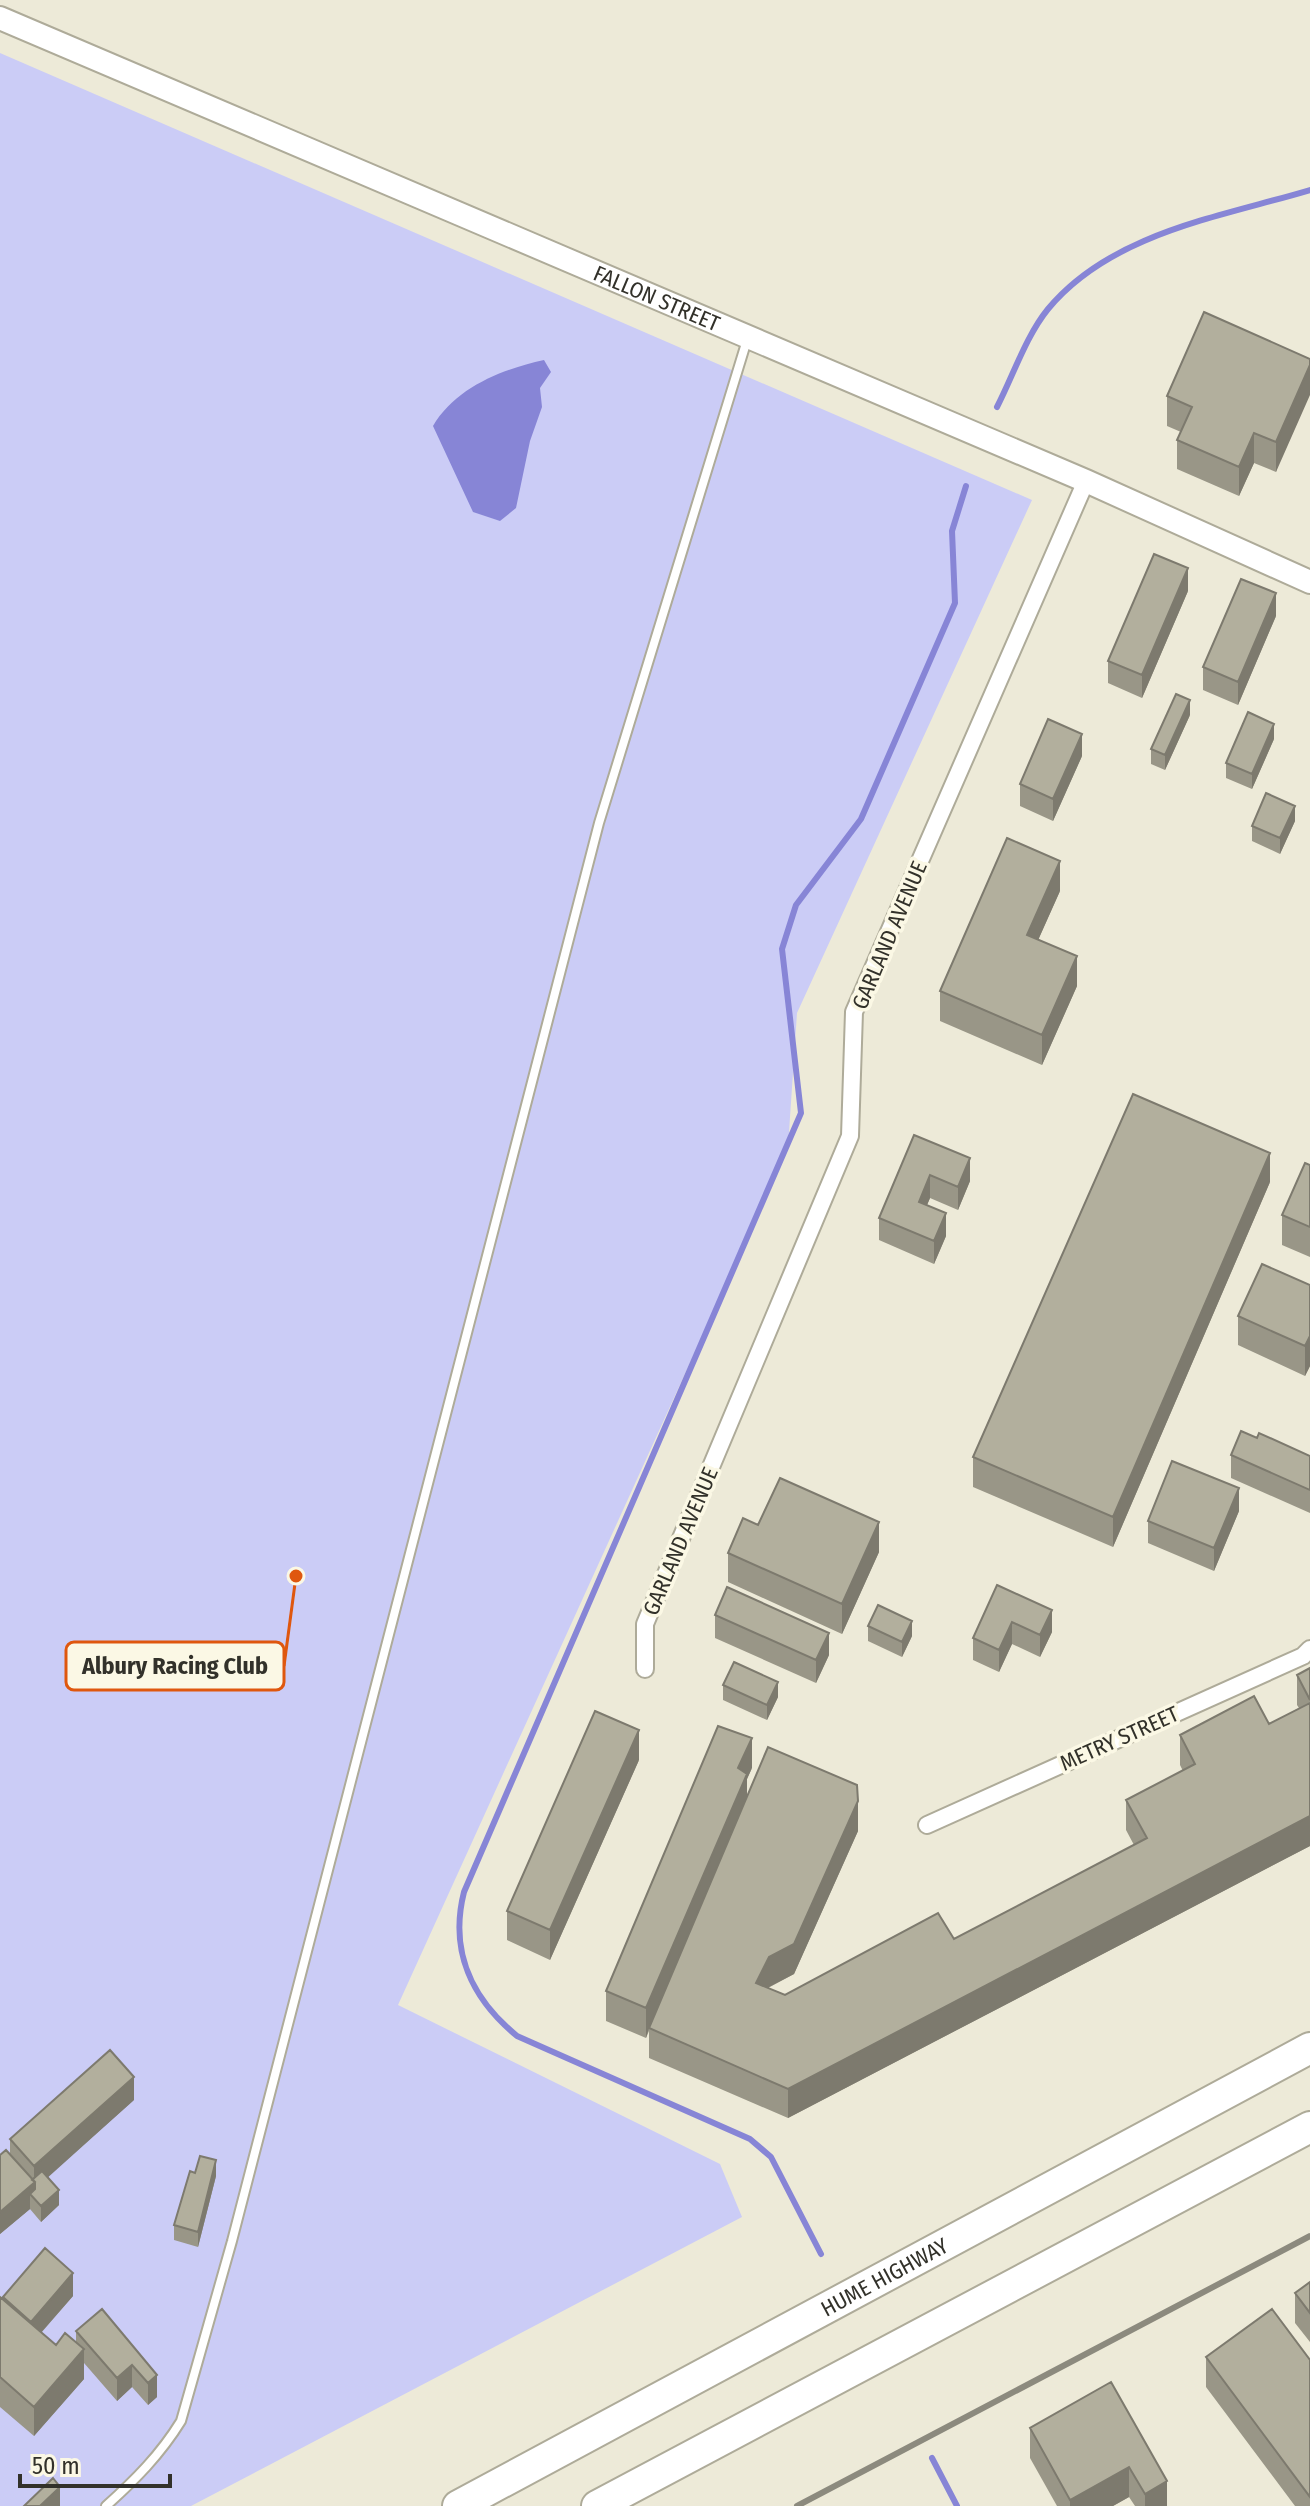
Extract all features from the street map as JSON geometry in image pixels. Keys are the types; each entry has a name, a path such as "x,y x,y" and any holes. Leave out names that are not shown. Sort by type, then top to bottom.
{"highway":[{"name":"HUME HIGHWAY","path":"458,2506 1310,2048"},
{"path":"597,2506 1310,2127"}],"street":[{"name":"FALLON STREET","path":"0,18 1086,481 1310,582"},
{"name":"GARLAND AVENUE","path":"645,1669 645,1624 850,1136 854,1012 1086,481"},
{"name":"METRY STREET","path":"927,1825 1303,1656 1310,1649"}],"lane":[{"path":"106,2506 156,2458 181,2421 232,2241 599,823 748,337"}],"shaded area":[{"path":"0,53 1032,500 797,1013 788,1147 398,2005 720,2164 742,2217 191,2506 0,2506"},
{"path":"544,360 551,372 540,388 542,407 530,441 516,508 500,521 473,512 433,426 454,400 467,390 497,375"}],"building":[{"path":"1204,312 1310,359 1276,442 1254,433 1239,467 1177,440 1192,407 1167,396"},
{"path":"1154,554 1188,568 1142,675 1108,661"},
{"path":"1241,579 1276,593 1238,682 1203,667"},
{"path":"1176,694 1190,700 1165,755 1151,749"},
{"path":"1248,712 1274,724 1252,774 1226,763"},
{"path":"1048,719 1082,734 1053,799 1020,784"},
{"path":"1266,793 1295,806 1280,838 1252,826"},
{"path":"1007,838 1060,861 1027,935 1077,956 1042,1035 940,991"},
{"path":"1133,1094 1270,1153 1113,1517 973,1457"},
{"path":"914,1135 970,1158 958,1187 930,1175 919,1202 946,1213 934,1241 879,1218"},
{"path":"1305,1163 1310,1165 1310,1227 1282,1215"},
{"path":"1262,1264 1310,1285 1310,1336 1305,1346 1238,1316"},
{"path":"1241,1431 1257,1438 1259,1433 1310,1456 1310,1490 1231,1455"},
{"path":"1172,1461 1239,1488 1214,1548 1148,1521"},
{"path":"780,1478 879,1522 842,1604 728,1553 743,1518 758,1525"},
{"path":"997,1585 1052,1610 1040,1635 1012,1622 999,1650 973,1638"},
{"path":"727,1587 829,1633 816,1660 715,1615"},
{"path":"878,1605 912,1621 902,1642 868,1626"},
{"path":"734,1662 778,1682 767,1705 723,1685"},
{"path":"1310,1668 1310,1700 1297,1675"},
{"path":"1254,1696 1269,1724 1310,1703 1310,1816 788,2089 649,2028 768,1747 857,1785 858,1801 794,1944 769,1957 756,1983 785,1995 938,1913 954,1939 1147,1838 1126,1800 1195,1764 1180,1735"},
{"path":"595,1711 639,1730 550,1930 507,1911"},
{"path":"718,1726 752,1738 738,1768 747,1774 646,2008 606,1991"},
{"path":"110,2050 134,2077 34,2166 10,2139"},
{"path":"6,2150 35,2182 0,2212 0,2155"},
{"path":"200,2156 216,2160 198,2232 174,2225 190,2171 195,2173"},
{"path":"42,2171 59,2190 41,2206 30,2194 35,2189 32,2180"},
{"path":"45,2248 73,2273 31,2322 3,2297"},
{"path":"1310,2282 1310,2313 1295,2293"},
{"path":"0,2297 56,2345 65,2333 84,2349 34,2407 0,2377"},
{"path":"102,2309 157,2375 148,2383 132,2365 117,2378 76,2331"},
{"path":"1272,2309 1310,2360 1310,2497 1206,2357"},
{"path":"1111,2382 1167,2481 1145,2494 1129,2467 1070,2500 1030,2428"},
{"path":"53,2478 60,2487 40,2506 24,2506"}],"waterway":[{"path":"997,407 1026,344 1048,309 1074,283 1103,262 1169,231 1310,190"},
{"path":"821,2254 771,2157 750,2139 517,2036 501,2022 476,1990 468,1972 462,1954 460,1914 464,1892 801,1113 782,949 796,905 861,819 955,603 952,531 966,486"},
{"path":"932,2458 957,2506"}],"railway":[{"path":"797,2506 1310,2236"}],"place":[{"name":"Albury Racing Club","path":"296,1576"}]}
